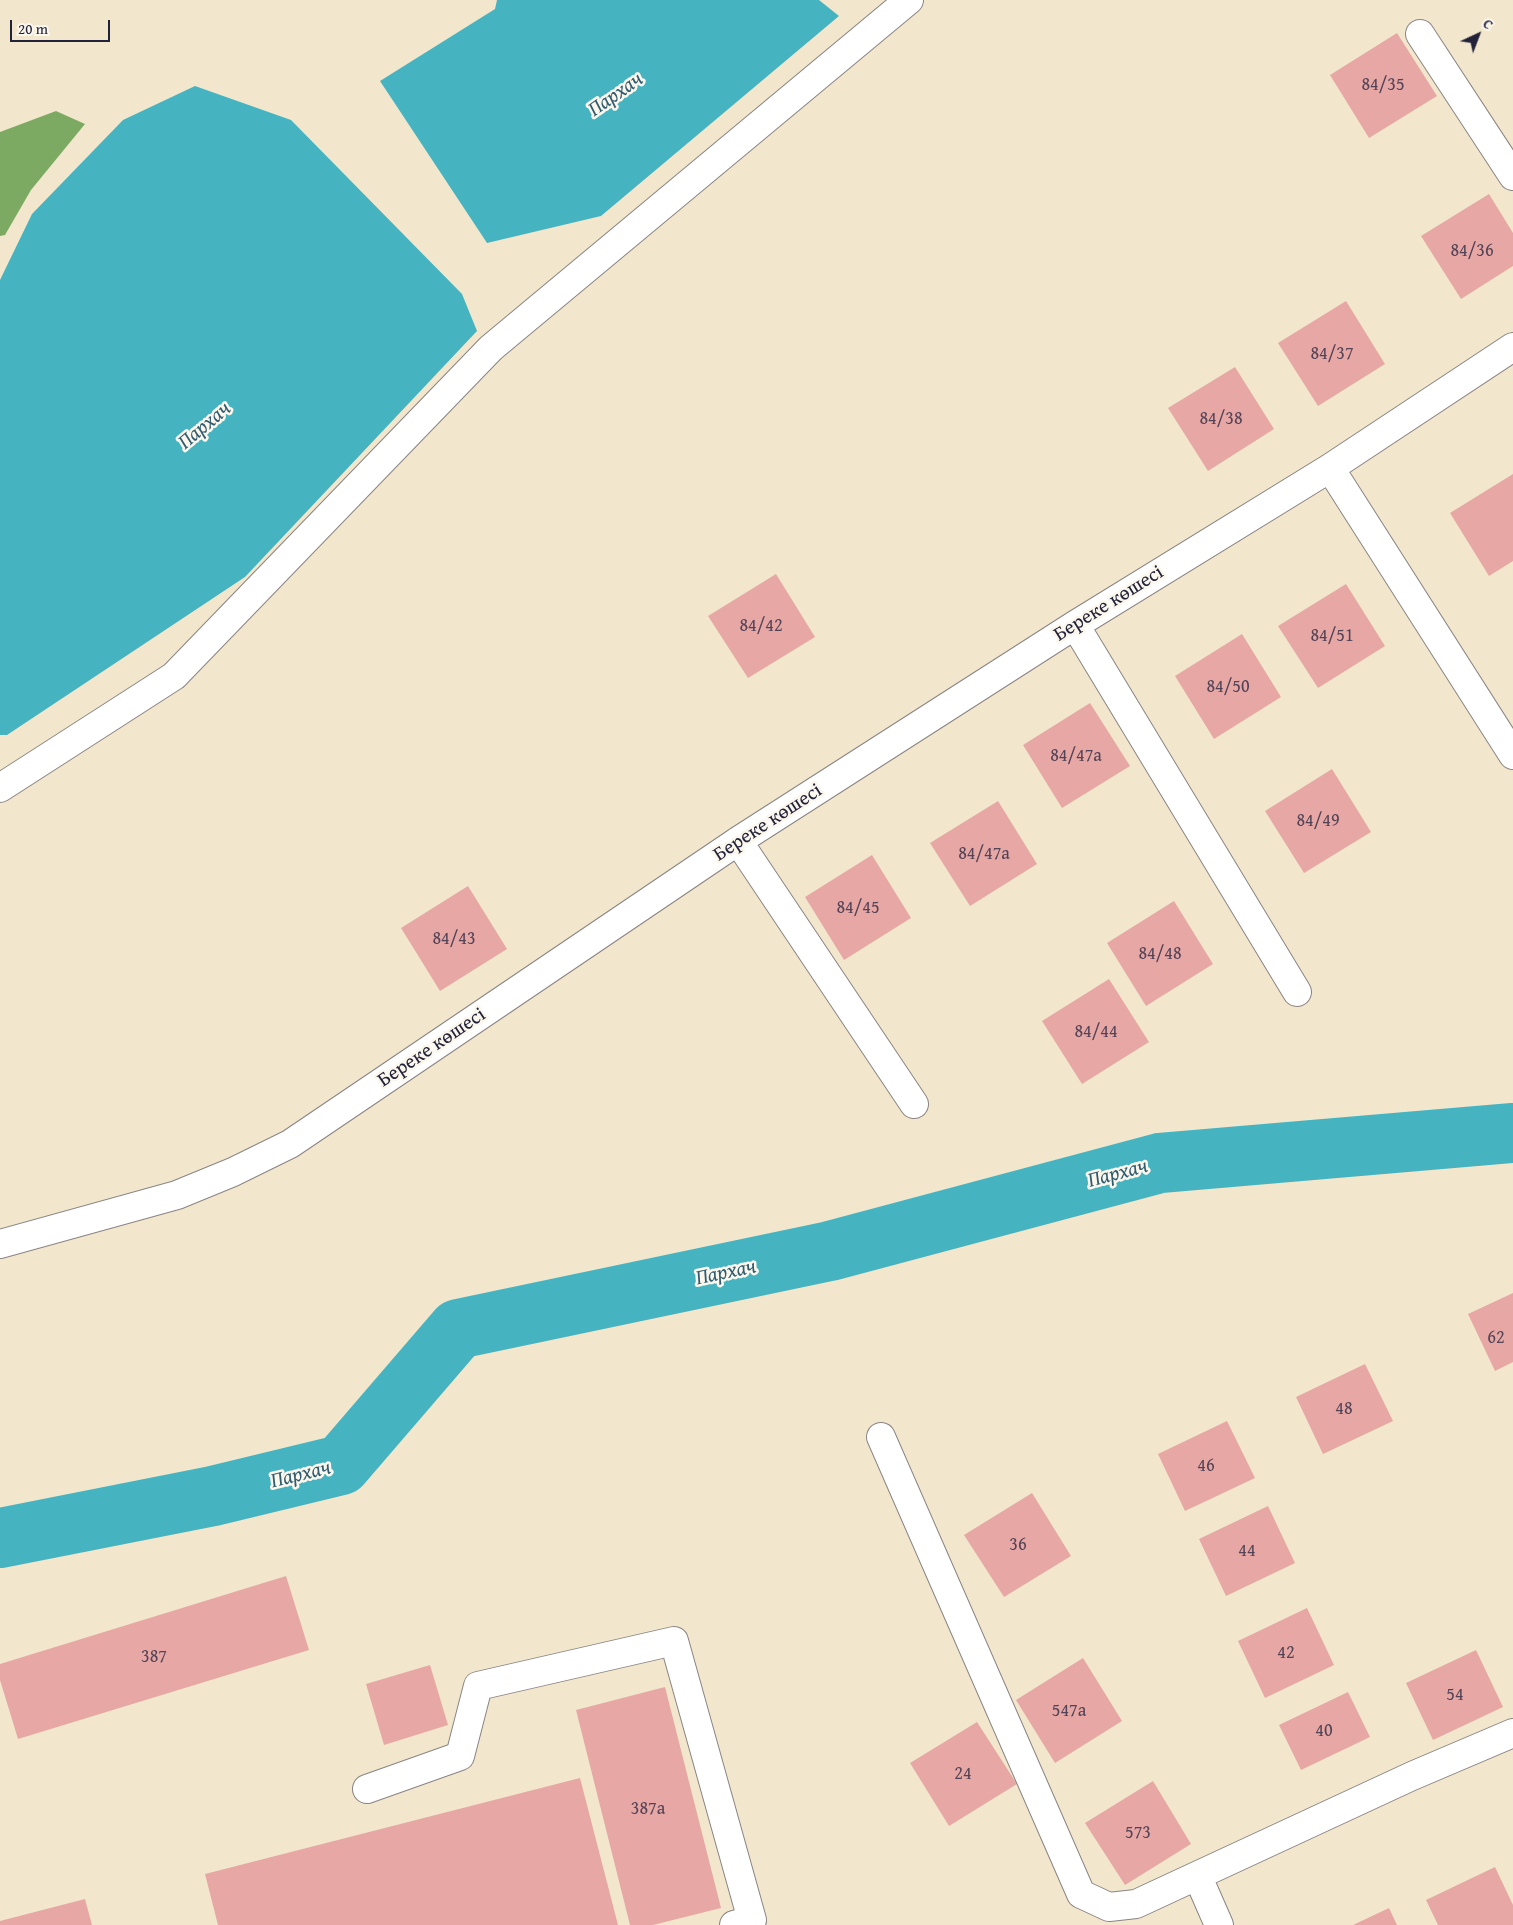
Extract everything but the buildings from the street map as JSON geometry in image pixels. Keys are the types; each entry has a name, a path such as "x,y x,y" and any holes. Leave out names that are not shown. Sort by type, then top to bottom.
{"street":[{"path":"0,788 174,676 491,348 910,0"},
{"path":"1420,34 1513,176"},
{"name":"Береке көшесі","path":"0,1244 177,1195 233,1172 290,1144 738,841 1075,625 1330,468 1513,347"},
{"path":"1330,468 1513,755"},
{"path":"1075,625 1297,992"},
{"path":"738,841 914,1104"},
{"path":"881,1437 1081,1894 1109,1907 1136,1904 1198,1877 1412,1776 1513,1733"},
{"path":"367,1789 460,1756 478,1686 674,1641 752,1920 734,1925"},
{"path":"1198,1877 1219,1925"}],"green space":[{"path":"56,111 85,124 31,190 5,235 0,236 0,132"}],"water":[{"path":"497,0 819,0 839,16 601,216 487,243 380,81 495,9"},
{"path":"195,86 291,120 462,294 477,331 245,577 7,735 0,735 0,280 32,214 123,120"}],"waterway":[{"name":"Пархач","path":"0,1538 213,1496 341,1465 458,1329 830,1251 1160,1163 1513,1133"}]}
